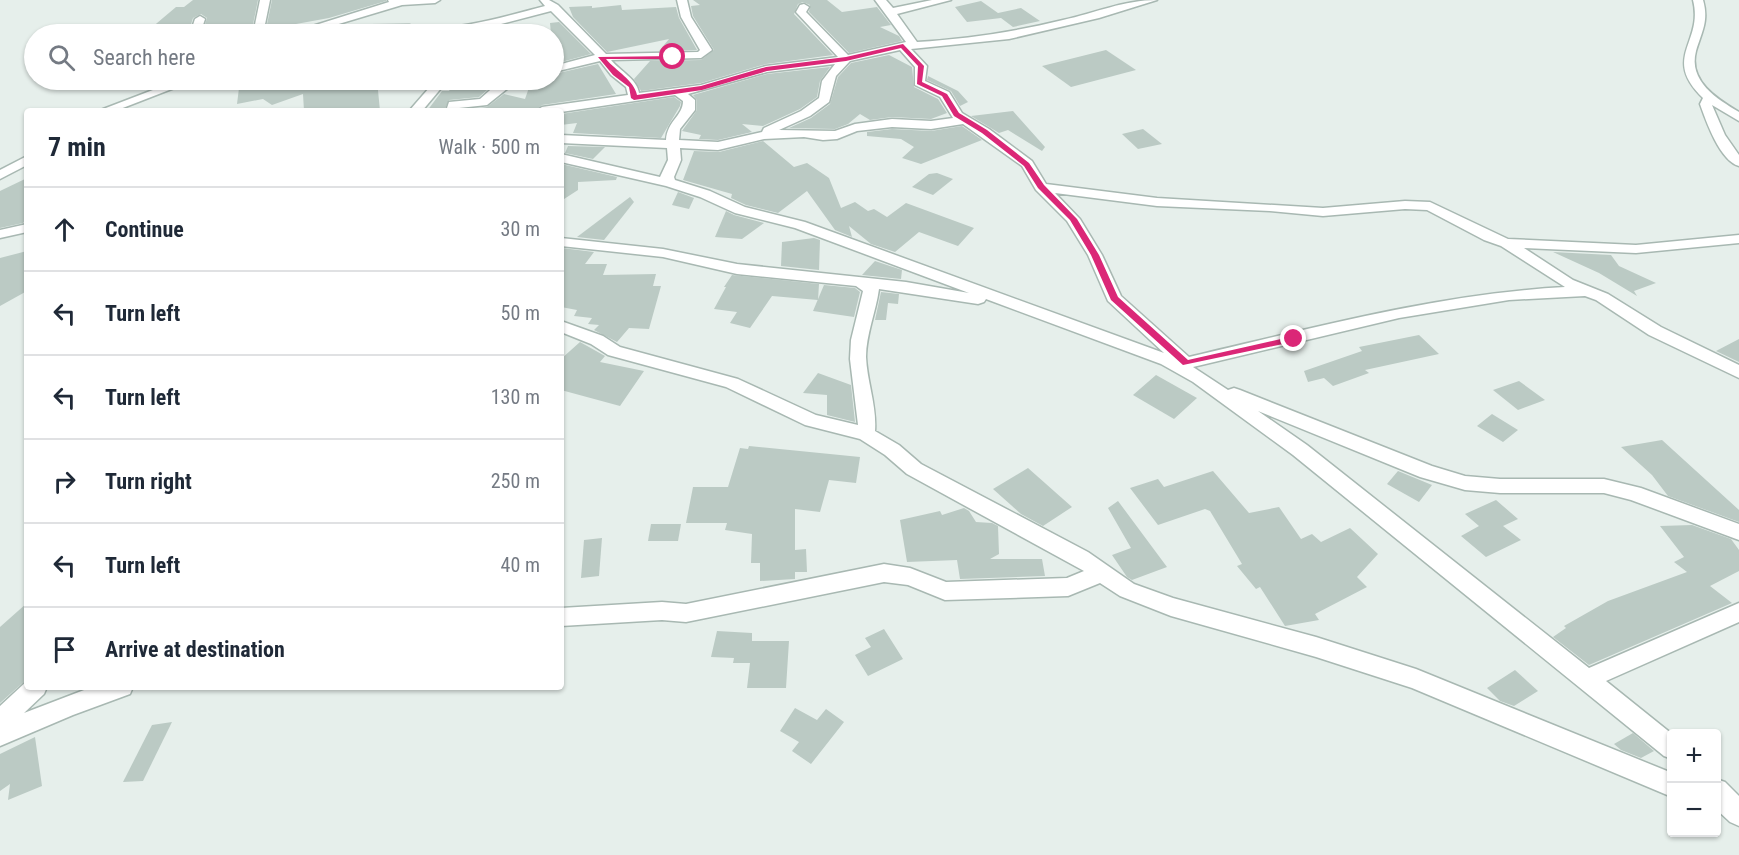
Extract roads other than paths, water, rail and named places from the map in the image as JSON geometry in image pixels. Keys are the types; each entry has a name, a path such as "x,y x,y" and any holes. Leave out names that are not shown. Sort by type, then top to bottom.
{"street":[{"path":"260,24 265,0"},
{"path":"328,24 395,1 435,0"},
{"path":"543,0 554,7 594,46 615,73 632,86 634,98"},
{"path":"564,67 601,57 700,55 706,50 686,17 682,0"},
{"path":"816,0 800,6 801,12 846,59"},
{"path":"880,0 891,12 921,66 919,83 945,95 957,115 985,132 1027,164 1041,187 1073,219 1095,255 1114,298 1186,363 1198,378 1307,425 1427,472 1465,483 1500,486 1604,486 1634,493 1739,532"},
{"path":"891,12 946,0"},
{"path":"563,108 702,88 766,69 846,59 908,46 1009,36 1152,0"},
{"path":"1698,0 1702,28 1689,60 1690,73 1709,97 1739,117"},
{"path":"483,24 554,7"},
{"path":"198,24 200,19"},
{"path":"764,135 819,105 825,99 825,90 835,69 846,59"},
{"path":"112,108 162,90"},
{"path":"419,108 434,90"},
{"path":"452,108 453,105 483,102 493,96 495,90"},
{"path":"669,183 667,177 675,167 675,155 671,143 676,121 689,110 689,100 677,92"},
{"path":"1709,97 1706,104 1715,129 1731,155 1739,162"},
{"path":"564,139 718,146 764,135 804,133 830,136 855,128 892,123 931,125 965,120"},
{"path":"564,160 669,183 705,194 740,210 800,225 1167,360 1198,378 1300,450 1667,745"},
{"path":"0,175 24,162"},
{"path":"1041,187 1157,202 1270,207 1323,212 1354,207 1430,206 1489,237 1506,243 1560,279 1588,290 1655,331 1739,372"},
{"path":"0,234 24,229"},
{"path":"1506,243 1636,249 1739,239"},
{"path":"564,242 663,253 737,269 957,294 1036,310"},
{"path":"861,282 871,289 869,304 859,335 858,361 868,417 866,434"},
{"path":"1186,363 1399,314 1509,295 1588,290"},
{"path":"564,327 597,340 614,351 732,383 811,420 866,434 892,450 914,469 1081,558 1127,590 1171,607 1316,647 1416,679 1667,783"},
{"path":"564,617 662,611 686,613 884,573 910,577 945,591 1068,587 1102,573"},
{"path":"1587,680 1739,612"},
{"path":"0,721 33,690"},
{"path":"0,735 68,706 113,690"},
{"path":"1721,796 1739,814"},
{"path":"1721,807 1739,814"}]}
